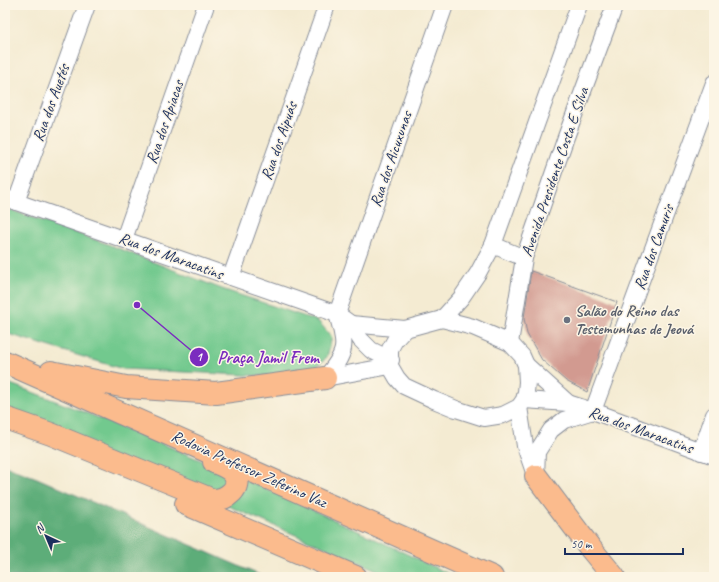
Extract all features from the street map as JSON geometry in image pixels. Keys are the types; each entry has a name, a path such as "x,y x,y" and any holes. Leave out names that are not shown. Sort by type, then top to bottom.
{"highway":[{"path":"7,366 126,387 216,392 325,378"},
{"path":"5,418 51,434 213,500 224,499 229,496 234,491 236,485 236,478 229,469 7,366"},
{"name":"Rodovia Professor Zeferino Vaz","path":"7,366 492,577"},
{"path":"5,426 356,577"},
{"path":"536,476 591,550 614,577"}],"street":[{"name":"Rua dos Auetés","path":"10,200 87,5"},
{"name":"Rua dos Apiacas","path":"124,239 206,5"},
{"name":"Rua dos Aipuás","path":"231,277 327,5"},
{"name":"Rua dos Aicuxunas","path":"338,314 445,5"},
{"name":"Avenida Presidente Costa E Silva","path":"442,319 461,298 478,273 493,245 579,5"},
{"name":"Avenida Presidente Costa E Silva","path":"510,343 524,258 566,137 615,5"},
{"name":"Rua dos Camuris","path":"593,411 714,83"},
{"name":"Rua dos Maracatins","path":"10,200 338,314 351,324 360,339 371,350 390,363"},
{"path":"493,245 524,258"},
{"path":"325,378 338,363 344,348 344,335 338,314"},
{"path":"351,324 405,329 442,319 473,327 510,343 522,356 526,365 527,382 522,403 525,446 536,476"},
{"path":"405,329 395,340 390,349 390,363 397,378 404,386 456,409 484,418 503,415 522,403"},
{"path":"325,378 390,363"},
{"name":"Rua dos Maracatins","path":"526,365 568,403"},
{"name":"Rua dos Maracatins","path":"522,403 568,403 707,454"},
{"path":"536,476 537,452 550,430 564,420 593,411"},
{"path":"707,454 714,415"}],"green space":[{"path":"5,208 110,245 222,289 318,321 332,337 327,357 304,378 123,369 5,333"},
{"path":"5,382 119,426 232,474 344,524 455,577 393,577 52,430 5,413"},
{"path":"5,466 37,478 264,577 5,577"}],"building":[{"name":"Salão do Reino das Testemunhas de Jeová","path":"531,271 617,302 587,392 566,381 542,360 527,334 524,318"}],"place":[{"name":"Praça Jamil Frem","path":"137,305"},
{"name":"Salão do Reino das Testemunhas de Jeová","path":"567,320"}]}
